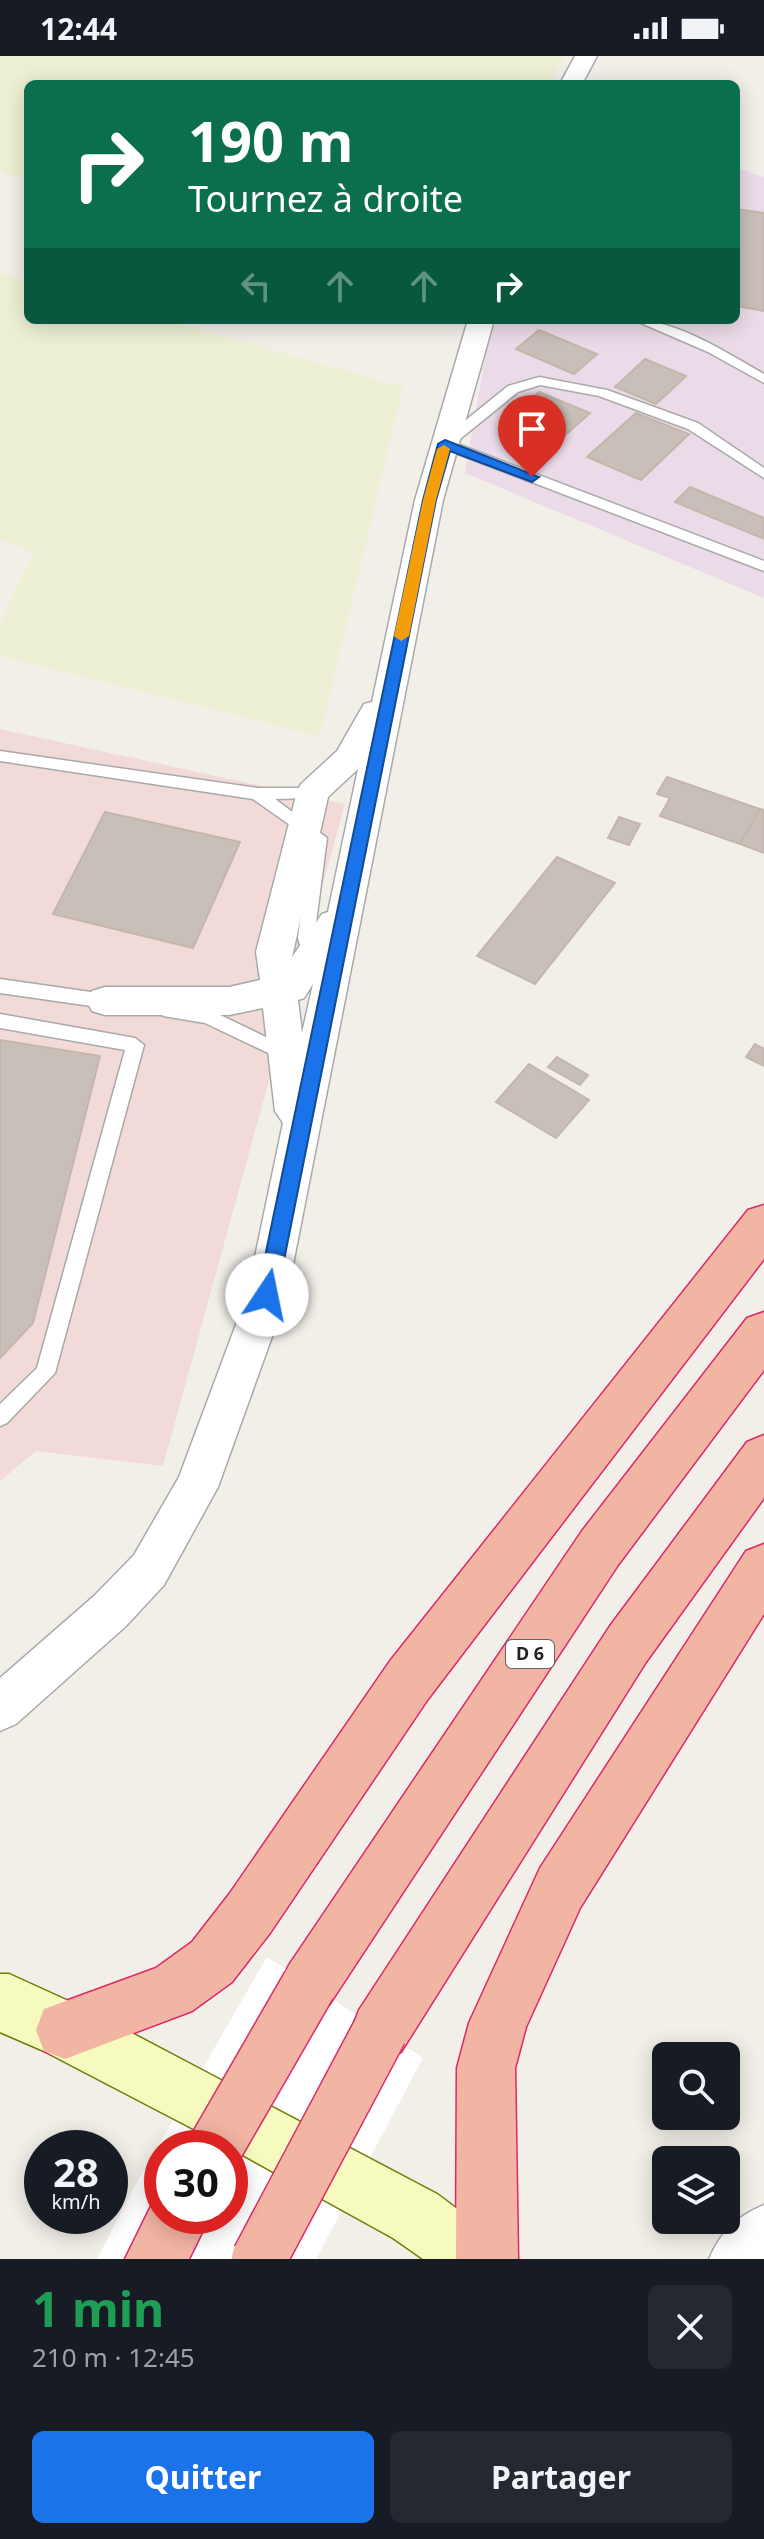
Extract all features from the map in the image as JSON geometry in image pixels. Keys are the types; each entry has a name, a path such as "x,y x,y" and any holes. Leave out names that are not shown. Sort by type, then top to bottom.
{"highway":[{"path":"65,2030 172,1991 212,1962 250,1913 409,1680 764,1224"},
{"name":"D 6","path":"225,2130 309,1985 600,1548 764,1333"},
{"path":"259,2259 380,2031 628,1644 764,1458"},
{"path":"487,2259 484,2107 486,2068 498,2023 560,1888 764,1568"},
{"path":"156,2259 169,2234"}],"main road":[{"path":"3,1999 415,2216 451,2242 463,2259"}],"street":[{"path":"573,80 586,56"},
{"path":"0,1708 110,1611 149,1570 197,1487 267,1295 429,500 480,324"},
{"path":"298,1141 274,952 313,792 348,759 392,682"},
{"path":"105,1001 229,1001 291,988 312,959 348,897"},
{"path":"740,2259 764,2236"}],"lane":[{"path":"650,324 712,349 764,379"},
{"path":"445,444 513,389 539,381 612,396 693,426 764,474"},
{"path":"445,444 764,566"},
{"path":"0,756 257,794 313,792"},
{"path":"257,794 319,838 306,938 315,973 327,992"},
{"path":"0,986 208,1017 287,1055"},
{"path":"0,1021 135,1045 45,1373 0,1417"}],"shaded area":[{"path":"740,168 764,177 764,598 465,473 487,346 495,324 740,324"},
{"path":"0,729 345,804 163,1466 36,1451 0,1481"}],"green space":[{"path":"0,56 564,56 552,80 24,80 24,178 0,172"},
{"path":"0,273 24,280 24,324 180,324 403,387 320,737 0,656 0,624 33,553 0,540"}],"pier":[{"path":"267,1957 423,2058 316,2259 97,2259 110,2234 128,2234 128,2199 144,2170 144,2234 248,2234 248,2130 167,2130"}],"building":[{"path":"740,210 764,213 764,311 740,307"},
{"path":"539,330 597,354 574,374 516,349"},
{"path":"645,359 686,376 656,404 615,387"},
{"path":"539,392 590,413 554,445 503,424"},
{"path":"636,413 689,434 641,480 587,457"},
{"path":"690,487 764,518 764,539 675,502"},
{"path":"667,777 760,809 740,844 660,816 670,798 657,794"},
{"path":"760,809 764,810 764,853 740,844"},
{"path":"105,812 240,842 193,948 53,914"},
{"path":"619,817 640,824 629,845 608,838"},
{"path":"557,857 615,883 535,984 477,956"},
{"path":"0,1040 100,1056 33,1323 0,1358"},
{"path":"755,1044 764,1049 764,1066 746,1057"},
{"path":"557,1057 588,1075 580,1085 548,1067"},
{"path":"529,1064 589,1100 556,1138 496,1102"}],"slow traffic":[{"path":"401,636 429,500 444,449"}],"route":[{"path":"267,1295 429,500 445,444 532,477"}]}
